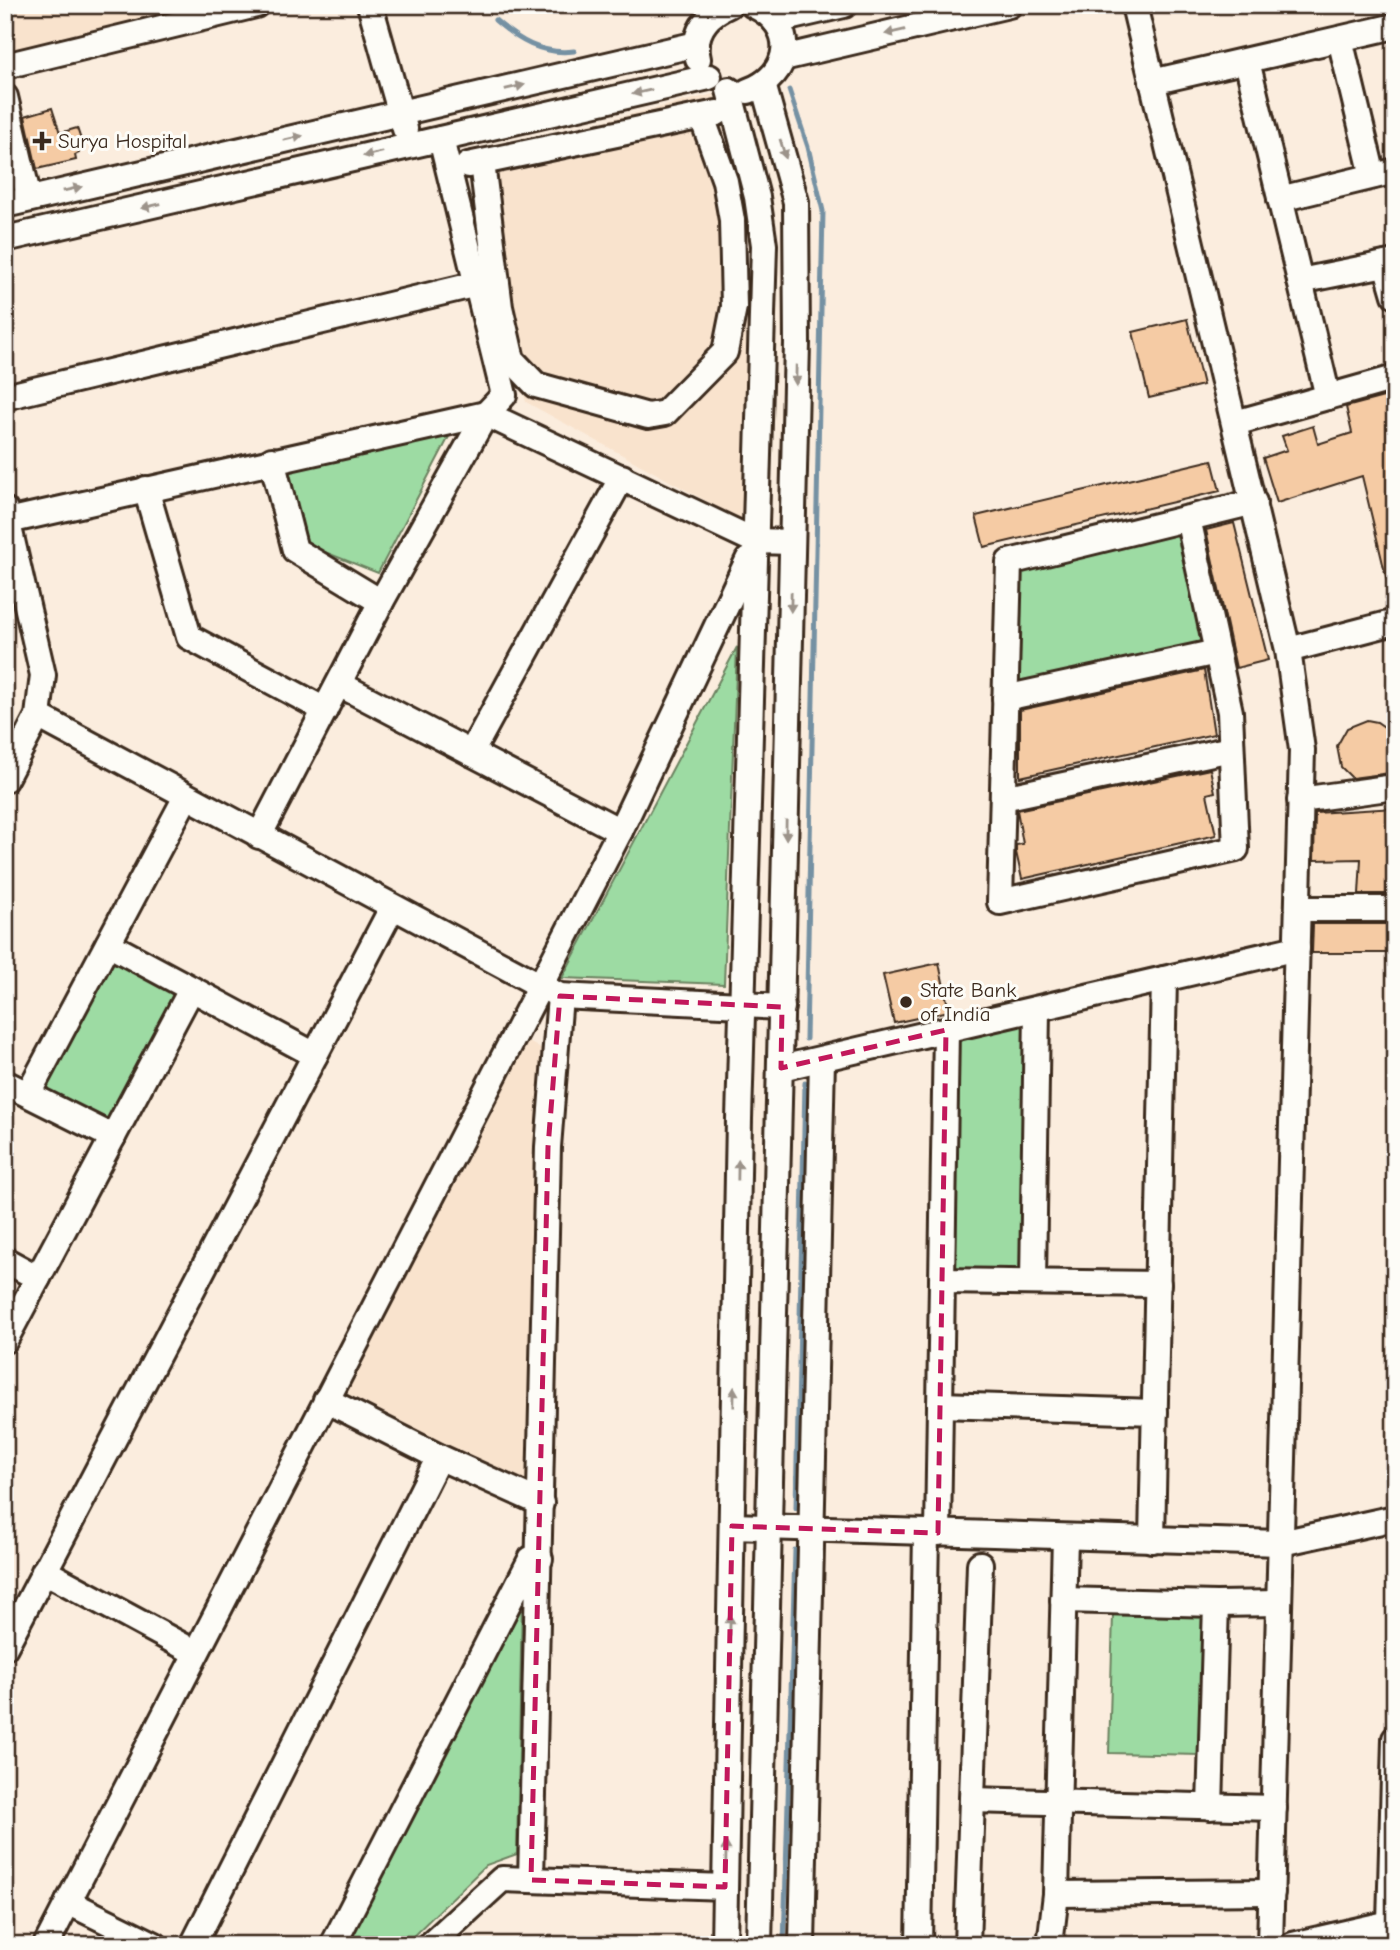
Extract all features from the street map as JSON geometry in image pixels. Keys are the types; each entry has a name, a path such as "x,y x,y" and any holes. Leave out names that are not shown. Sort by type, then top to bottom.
{"street":[{"path":"5,66 164,16 256,5"},
{"path":"370,5 409,146"},
{"path":"764,11 844,5"},
{"path":"783,58 1009,5"},
{"path":"1133,5 1254,502 1287,650 1302,750 1270,1945"},
{"path":"719,7 703,23 697,55 724,92 757,197 764,245 742,1006 724,1945"},
{"path":"5,239 441,139 724,92 748,91 763,84 777,72 783,58 784,39 764,11"},
{"path":"1152,82 1395,26"},
{"path":"1280,198 1384,174 1340,39"},
{"path":"5,97 17,202 697,44"},
{"path":"1247,61 1328,397"},
{"path":"760,1945 792,542 796,202 763,84"},
{"path":"448,169 702,117 724,92"},
{"path":"482,163 508,349 521,371 536,385 648,416 665,413 726,352 734,307 732,220 725,181 702,117"},
{"path":"259,836 381,602 486,414 504,395 441,139"},
{"path":"1300,281 1390,263 1395,295"},
{"path":"5,397 477,284"},
{"path":"726,352 761,353"},
{"path":"1235,423 1395,378"},
{"path":"5,779 38,716 43,675 10,555 6,515 146,489 486,414 755,541 792,542"},
{"path":"272,460 295,550 381,602"},
{"path":"471,753 622,477"},
{"path":"146,489 188,637 325,710"},
{"path":"1188,518 1230,712 1236,849 1000,902 1009,562 1188,518 1254,502"},
{"path":"46,1945 326,1400 550,991 621,831 740,582 755,541"},
{"path":"1287,650 1395,622"},
{"path":"1005,698 1217,652"},
{"path":"339,684 621,831"},
{"path":"38,716 550,991 782,1007"},
{"path":"1003,798 1231,749"},
{"path":"1300,800 1395,787"},
{"path":"28,1094 186,797"},
{"path":"5,1647 392,908"},
{"path":"1298,909 1395,908"},
{"path":"108,944 315,1055"},
{"path":"781,1068 1297,948"},
{"path":"1152,1539 1164,979"},
{"path":"5,1340 191,990"},
{"path":"531,1880 540,1559 550,991"},
{"path":"1033,1282 1037,1009"},
{"path":"919,1945 932,1533 940,1405 946,1030"},
{"path":"802,1945 822,1059"},
{"path":"5,1083 113,1137"},
{"path":"5,1261 38,1278"},
{"path":"942,1281 1158,1284"},
{"path":"326,1400 439,1457 541,1503"},
{"path":"940,1405 1155,1412"},
{"path":"193,1945 439,1457"},
{"path":"732,1526 1281,1543 1395,1518"},
{"path":"1051,1945 1056,1894 1065,1537"},
{"path":"333,1945 531,1559 540,1559"},
{"path":"967,1945 980,1563"},
{"path":"44,1571 196,1653"},
{"path":"1063,1600 1279,1603"},
{"path":"1210,1807 1216,1604"},
{"path":"1293,1945 1392,1923 1395,1739"},
{"path":"972,1800 1274,1808"},
{"path":"430,1945 502,1879 726,1887"},
{"path":"1056,1894 1272,1892"},
{"path":"68,1902 155,1945"}],"highlighted area":[{"path":"560,996 782,1007 781,1068 946,1030 938,1533 732,1526 725,1887 531,1880 548,1147"}],"shaded area":[{"path":"5,5 174,5 175,12 8,52"},
{"path":"714,94 746,219 748,524 526,402 464,155"},
{"path":"527,1041 541,1049 528,1488 343,1395"}],"green space":[{"path":"453,429 378,573 307,545 287,468"},
{"path":"1180,532 1202,644 1018,687 1022,569"},
{"path":"737,647 724,984 562,978"},
{"path":"108,958 177,994 107,1127 38,1090"},
{"path":"1025,1022 1020,1271 954,1270 959,1038"},
{"path":"522,1600 517,1854 486,1865 404,1945 346,1945"},
{"path":"1113,1614 1203,1616 1200,1755 1109,1753"}],"building":[{"path":"52,108 60,133 77,128 83,146 78,147 76,160 37,169 25,116"},
{"path":"1187,319 1203,385 1149,398 1133,332"},
{"path":"1395,394 1395,589 1389,589 1362,476 1277,503 1263,458 1287,450 1282,436 1313,426 1318,444 1352,433 1346,407"},
{"path":"1212,460 1220,491 984,547 976,516"},
{"path":"1234,523 1268,660 1236,668 1206,530"},
{"path":"1204,670 1214,734 1020,777 1020,710"},
{"path":"1367,720 1377,722 1393,733 1395,766 1390,773 1352,778 1341,767 1337,746 1347,728"},
{"path":"1210,769 1215,792 1207,794 1216,835 1022,879 1016,852 1016,845 1023,844 1017,810"},
{"path":"1395,808 1395,894 1359,894 1361,859 1314,860 1315,813"},
{"path":"1313,924 1395,924 1395,953 1312,953"},
{"path":"939,963 949,1011 894,1023 883,975"}],"waterway":[{"path":"495,20 512,34 541,48 574,51"},
{"path":"789,90 808,147 823,211 806,1039"},
{"path":"796,1508 805,1083"},
{"path":"784,1945 795,1550"}],"place":[{"name":"Surya Hospital","path":"42,141"},
{"name":"State Bank of India","path":"906,1002"}]}
